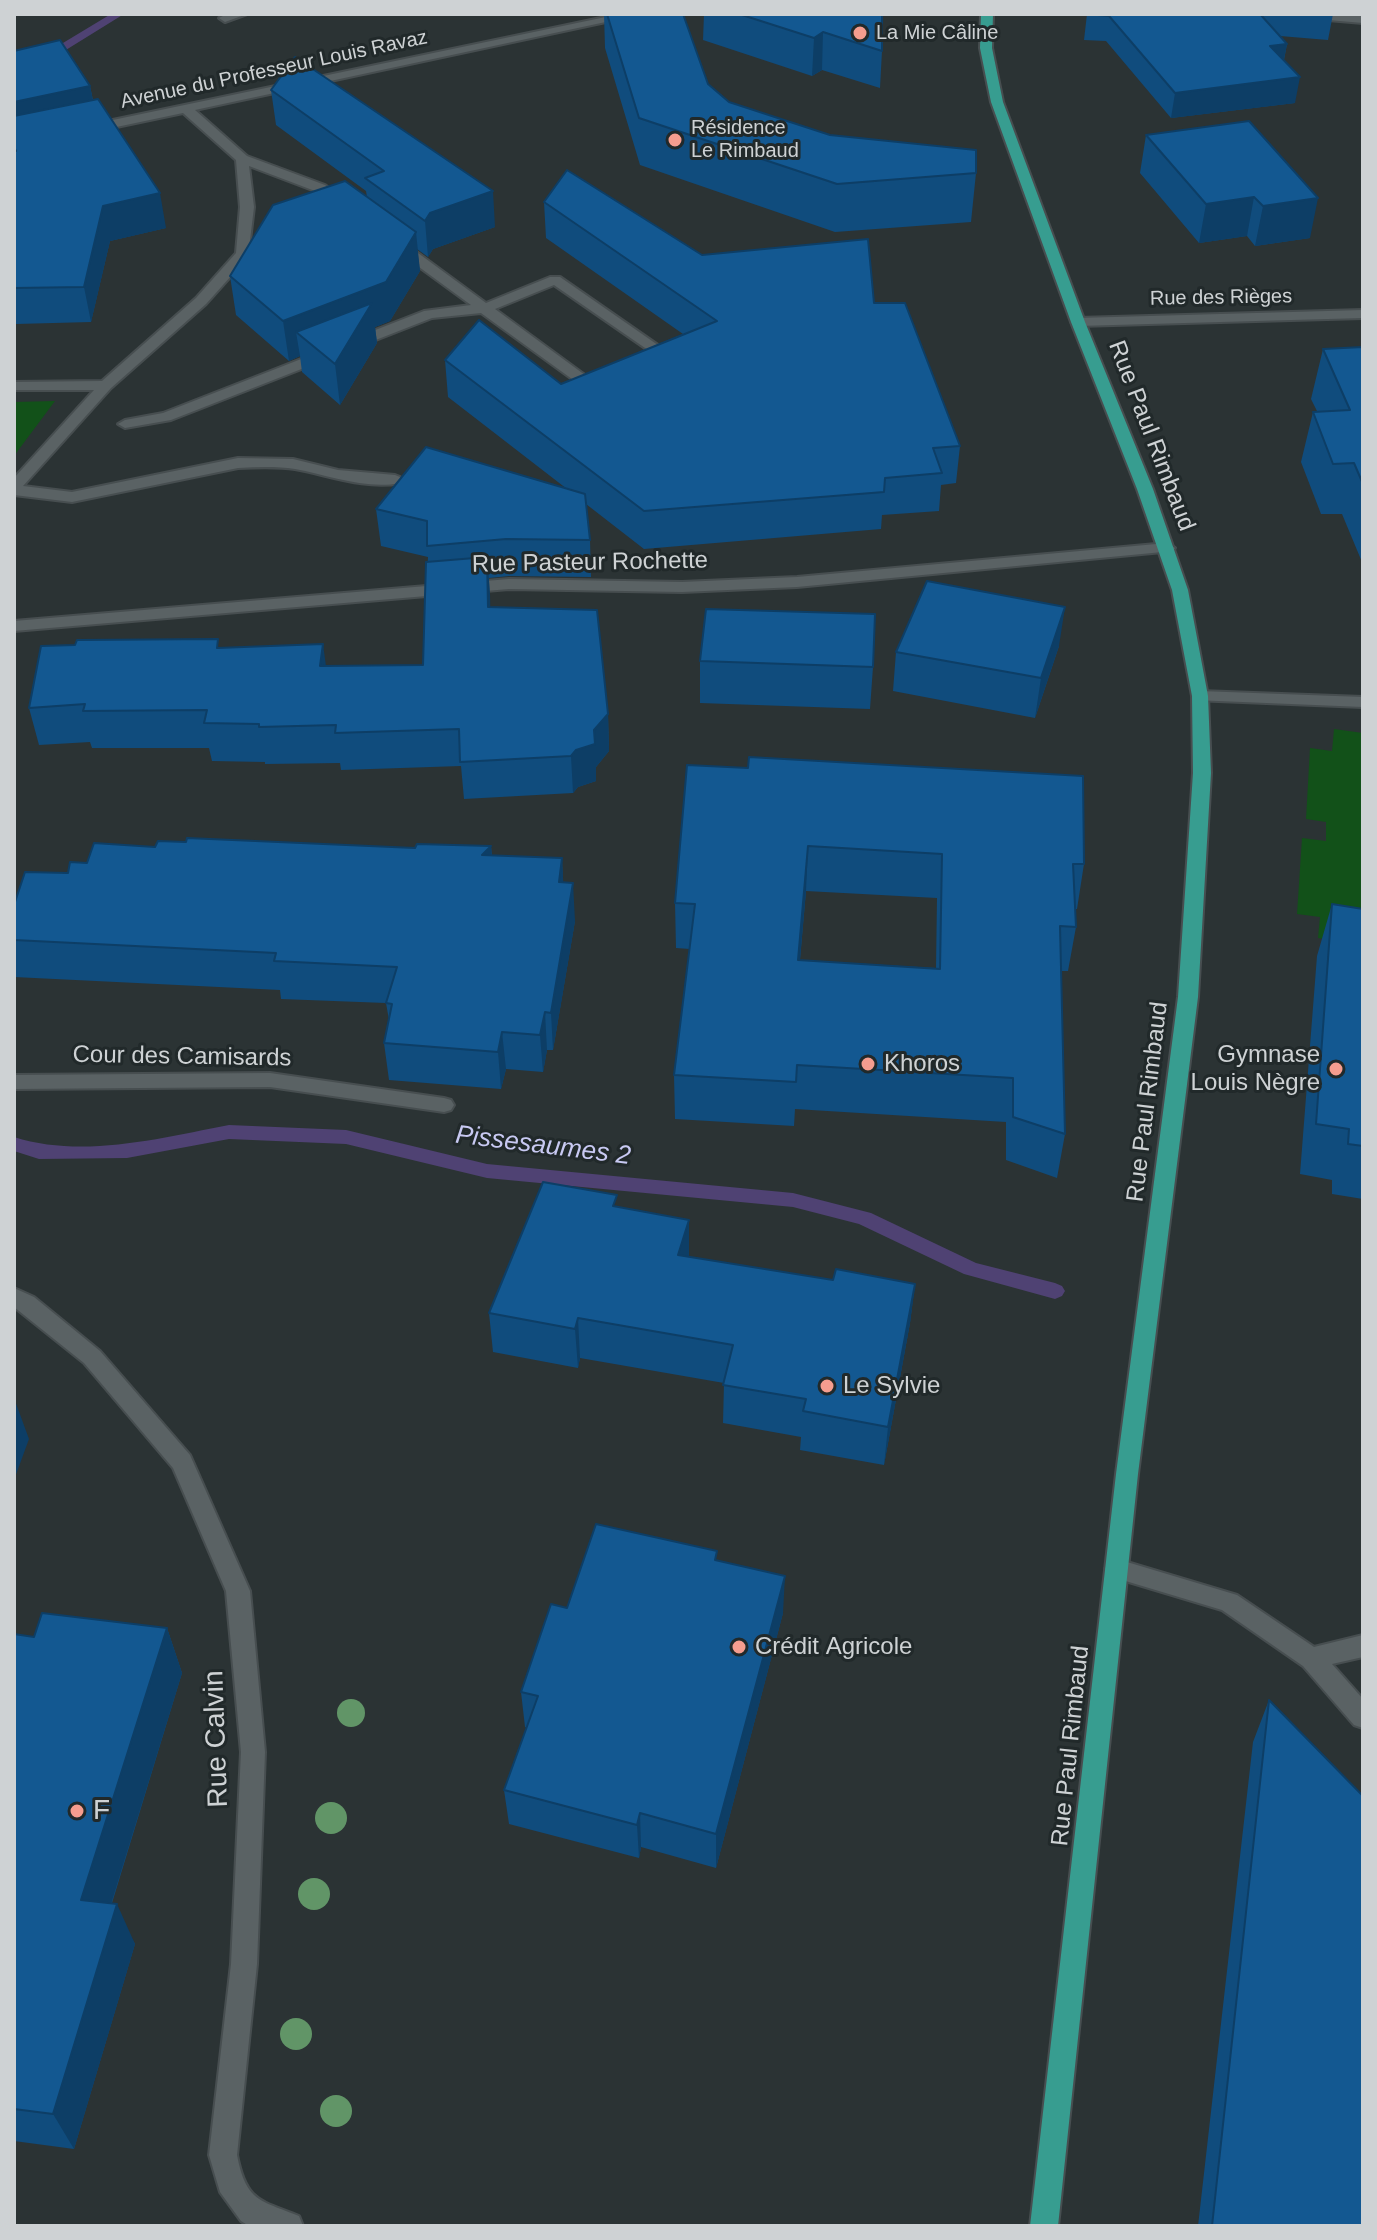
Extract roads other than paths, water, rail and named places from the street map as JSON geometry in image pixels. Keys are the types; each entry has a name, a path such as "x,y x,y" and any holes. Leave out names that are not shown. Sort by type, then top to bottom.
{"main road":[{"name":"Rue Paul Rimbaud","path":"987,14 986,48 997,102 1078,322 1167,548 1180,590 1200,696 1202,773 1188,997 1117,1569 1044,2226"}],"street":[{"path":"225,18 241,14"},
{"name":"Avenue du Professeur Louis Ravaz","path":"77,132 637,14"},
{"path":"1305,14 1363,19"},
{"path":"186,109 242,159 320,188 358,216"},
{"path":"14,489 106,385 201,301 243,254 247,207 242,159"},
{"path":"125,424 166,417 429,314 485,308 555,280 658,350 588,384 485,308 384,234"},
{"name":"Rue des Rièges","path":"1078,322 1363,314"},
{"path":"14,386 106,385"},
{"path":"14,489 72,497 238,463 266,462 293,464 338,475 395,480"},
{"name":"Rue Pasteur Rochette","path":"14,626 509,584 682,587 797,582 1167,548"},
{"path":"1200,696 1363,702"},
{"name":"Cour des Camisards","path":"14,1082 270,1080 444,1105"},
{"name":"Rue Calvin","path":"14,1297 26,1303 92,1357 182,1462 238,1591 253,1752 244,1964 223,2155 227,2179 240,2203 271,2223 289,2226"},
{"path":"1117,1569 1229,1602 1311,1658 1363,1717"},
{"path":"1311,1658 1363,1646"}],"waterway":[{"name":"Pissesaumes 2","path":"14,69 57,51 119,14"},
{"name":"Pissesaumes 2","path":"14,1144 39,1152 127,1151 229,1132 346,1137 487,1171 793,1200 864,1218 971,1269 1055,1291"}],"place":[{"name":"La Mie Câline","path":"860,33"},
{"name":"Résidence Le Rimbaud","path":"675,140"},
{"name":"Khoros","path":"868,1064"},
{"name":"Gymnase Louis Nègre","path":"1336,1069"},
{"name":"Le Sylvie","path":"827,1386"},
{"name":"Crédit Agricole","path":"739,1647"},
{"name":"F","path":"77,1811"}]}
